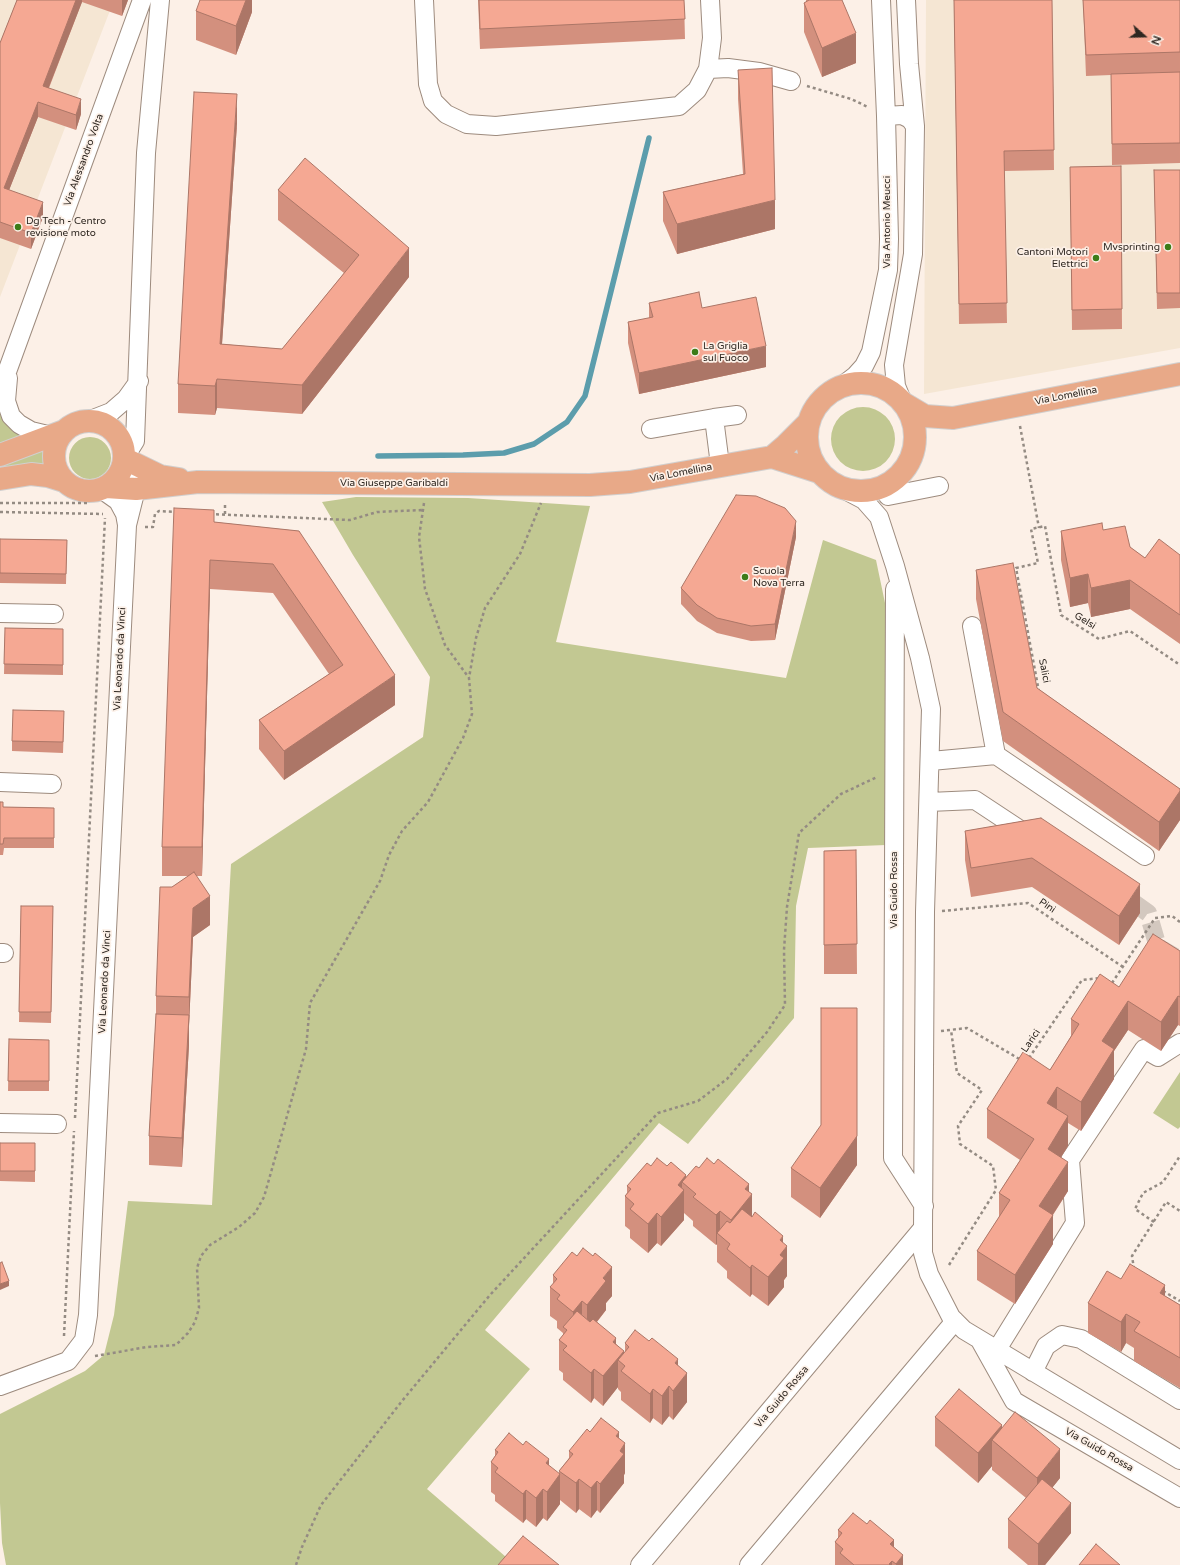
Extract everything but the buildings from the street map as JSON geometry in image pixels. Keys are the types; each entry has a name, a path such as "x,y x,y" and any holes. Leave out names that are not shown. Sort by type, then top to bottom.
{"main road":[{"name":"Via Lomellina","path":"903,403 925,416 953,418 1180,374"},
{"path":"853,383 872,384 889,391 903,403 911,417 914,431 911,456 902,472 890,488 864,492 845,490 828,481 819,472 808,444 809,422 816,405 825,395 842,386 853,383"},
{"name":"Via Lomellina","path":"911,456 938,426 953,418"},
{"path":"0,455 58,434 75,424 88,421 104,424 116,434 123,445 124,461 116,479 100,493 76,489 64,480 57,472 54,456 58,434"},
{"path":"772,456 809,422"},
{"name":"Via Lomellina","path":"590,485 630,482 772,456 819,472"},
{"name":"Via Giuseppe Garibaldi","path":"124,461 160,476 198,482"},
{"path":"0,479 31,474 64,480"},
{"name":"Via Giuseppe Garibaldi","path":"100,493 198,482 590,485"}],"street":[{"name":"Via Alessandro Volta","path":"0,391 142,0"},
{"path":"128,526 136,489 124,461 135,441 146,153 160,0"},
{"path":"424,0 428,84 433,101 446,114 467,124 496,126 679,106 697,90 708,69 712,38 710,0"},
{"name":"Via Antonio Meucci","path":"842,386 855,376 864,366 871,352 888,270 889,239 886,116 881,0"},
{"path":"903,403 896,386 894,365 913,254 915,126 909,64 906,0"},
{"path":"708,69 728,68 759,72 791,81"},
{"path":"886,116 902,115 910,119 915,126"},
{"name":"Via Alessandro Volta","path":"10,366 6,401 11,416 19,424 31,431 58,434"},
{"path":"88,421 111,412 126,399 138,381"},
{"path":"651,429 737,415"},
{"path":"714,418 720,465"},
{"path":"890,488 939,486"},
{"name":"Via Guido Rossa","path":"883,531 884,514 890,488"},
{"name":"Via Guido Rossa","path":"845,490 864,500 879,517 895,566 920,658 931,709 931,761 925,912 923,1228 923,1253 929,1274 951,1317 964,1330 996,1351 1180,1460"},
{"path":"100,493 118,501 125,514 128,526"},
{"name":"Via Leonardo da Vinci","path":"68,1361 84,1340 88,1316 128,526"},
{"name":"Via Guido Rossa","path":"895,566 893,1158 924,1206"},
{"path":"0,613 54,614"},
{"path":"972,626 996,755"},
{"path":"931,761 996,755 1145,856"},
{"path":"0,782 52,784"},
{"path":"929,802 975,800 1023,840 1047,847"},
{"path":"996,1351 1075,1223 1070,1160 1144,1049 1158,1057 1180,1043"},
{"path":"0,1123 57,1124"},
{"name":"Via Guido Rossa","path":"640,1565 923,1228"},
{"path":"749,1565 955,1321"},
{"path":"1033,1372 1046,1346 1062,1335 1081,1339 1180,1400"},
{"name":"Via Guido Rossa","path":"980,1341 1014,1401 1180,1498"},
{"path":"0,1386 68,1361"}],"path":[{"path":"791,81 850,99 886,116"},
{"path":"1017,406 1039,528"},
{"path":"426,484 419,537 426,588 445,646 469,678"},
{"path":"74,1129 64,1334 68,1361 147,1347 176,1345 188,1333 195,1322 199,1308 197,1268 201,1256 210,1245 238,1227 255,1213 264,1197 306,1049 310,1003 380,881 389,855 402,831 428,802 463,738 472,714 469,678 476,638 485,608 520,554 549,484"},
{"path":"0,503 100,493"},
{"path":"203,513 350,520 377,512 423,510"},
{"path":"75,1121 106,511"},
{"path":"0,512 102,513 115,523 128,526 153,527 155,514 159,511 181,512"},
{"name":"Gelsi","path":"1039,528 1044,526 1061,615 1099,639 1130,631 1180,665"},
{"name":"Salici","path":"1039,528 1031,529 1038,563 1016,568 1040,695"},
{"path":"296,1565 302,1547 321,1505 402,1401 490,1295 658,1113 698,1101 727,1079 767,1032 785,1004 784,950 787,907 799,833 841,794 894,770"},
{"name":"Pini","path":"925,912 1028,904 1123,967"},
{"path":"1108,981 1112,984 1155,918 1172,916 1180,922"},
{"name":"Larici","path":"924,1032 967,1028 1026,1063 1082,980 1103,978"},
{"path":"948,1264 996,1190 993,1166 960,1144 958,1126 982,1090 957,1073 951,1030"},
{"path":"1154,1222 1135,1209 1143,1193 1163,1182 1180,1156"},
{"path":"1135,1275 1132,1256 1166,1202 1180,1211"},
{"path":"1161,1290 1180,1301"}],"shaded area":[{"path":"0,0 114,0 0,297"},
{"path":"926,0 1180,0 1180,348 924,394"}],"green space":[{"path":"0,407 25,438 0,448"},
{"path":"863,407 875,409 886,416 893,427 895,439 893,451 886,462 875,469 863,471 851,469 840,462 833,451 831,439 833,427 840,416 851,409"},
{"path":"86,437 94,437 102,440 108,446 111,458 108,470 102,476 94,479 86,479 78,476 72,470 69,462 69,454 72,446 78,440"},
{"path":"50,446 50,466 0,473 0,466"},
{"path":"356,497 468,498 590,506 556,642 786,678 823,540 876,560 885,603 886,845 808,848 796,906 794,1018 688,1144 659,1123 485,1330 530,1369 427,1489 506,1557 499,1565 6,1565 2,1543 0,1503 0,1414 85,1371 104,1355 114,1315 128,1201 212,1205 231,864 423,737 430,677 353,555 322,502"},
{"path":"1180,1072 1180,1127 1178,1129 1153,1113"}],"waterway":[{"path":"378,456 504,453 534,444 567,422 585,396 649,138"}],"tunnel":[{"path":"1134,903 1148,913 1158,947 1180,960"}],"place":[{"name":"Dg Tech - Centro revisione moto","path":"18,227"},
{"name":"Mvsprinting","path":"1168,247"},
{"name":"Cantoni Motori Elettrici","path":"1096,258"},
{"name":"La Griglia sul Fuoco","path":"695,352"},
{"name":"Scuola Nova Terra","path":"745,577"}]}
